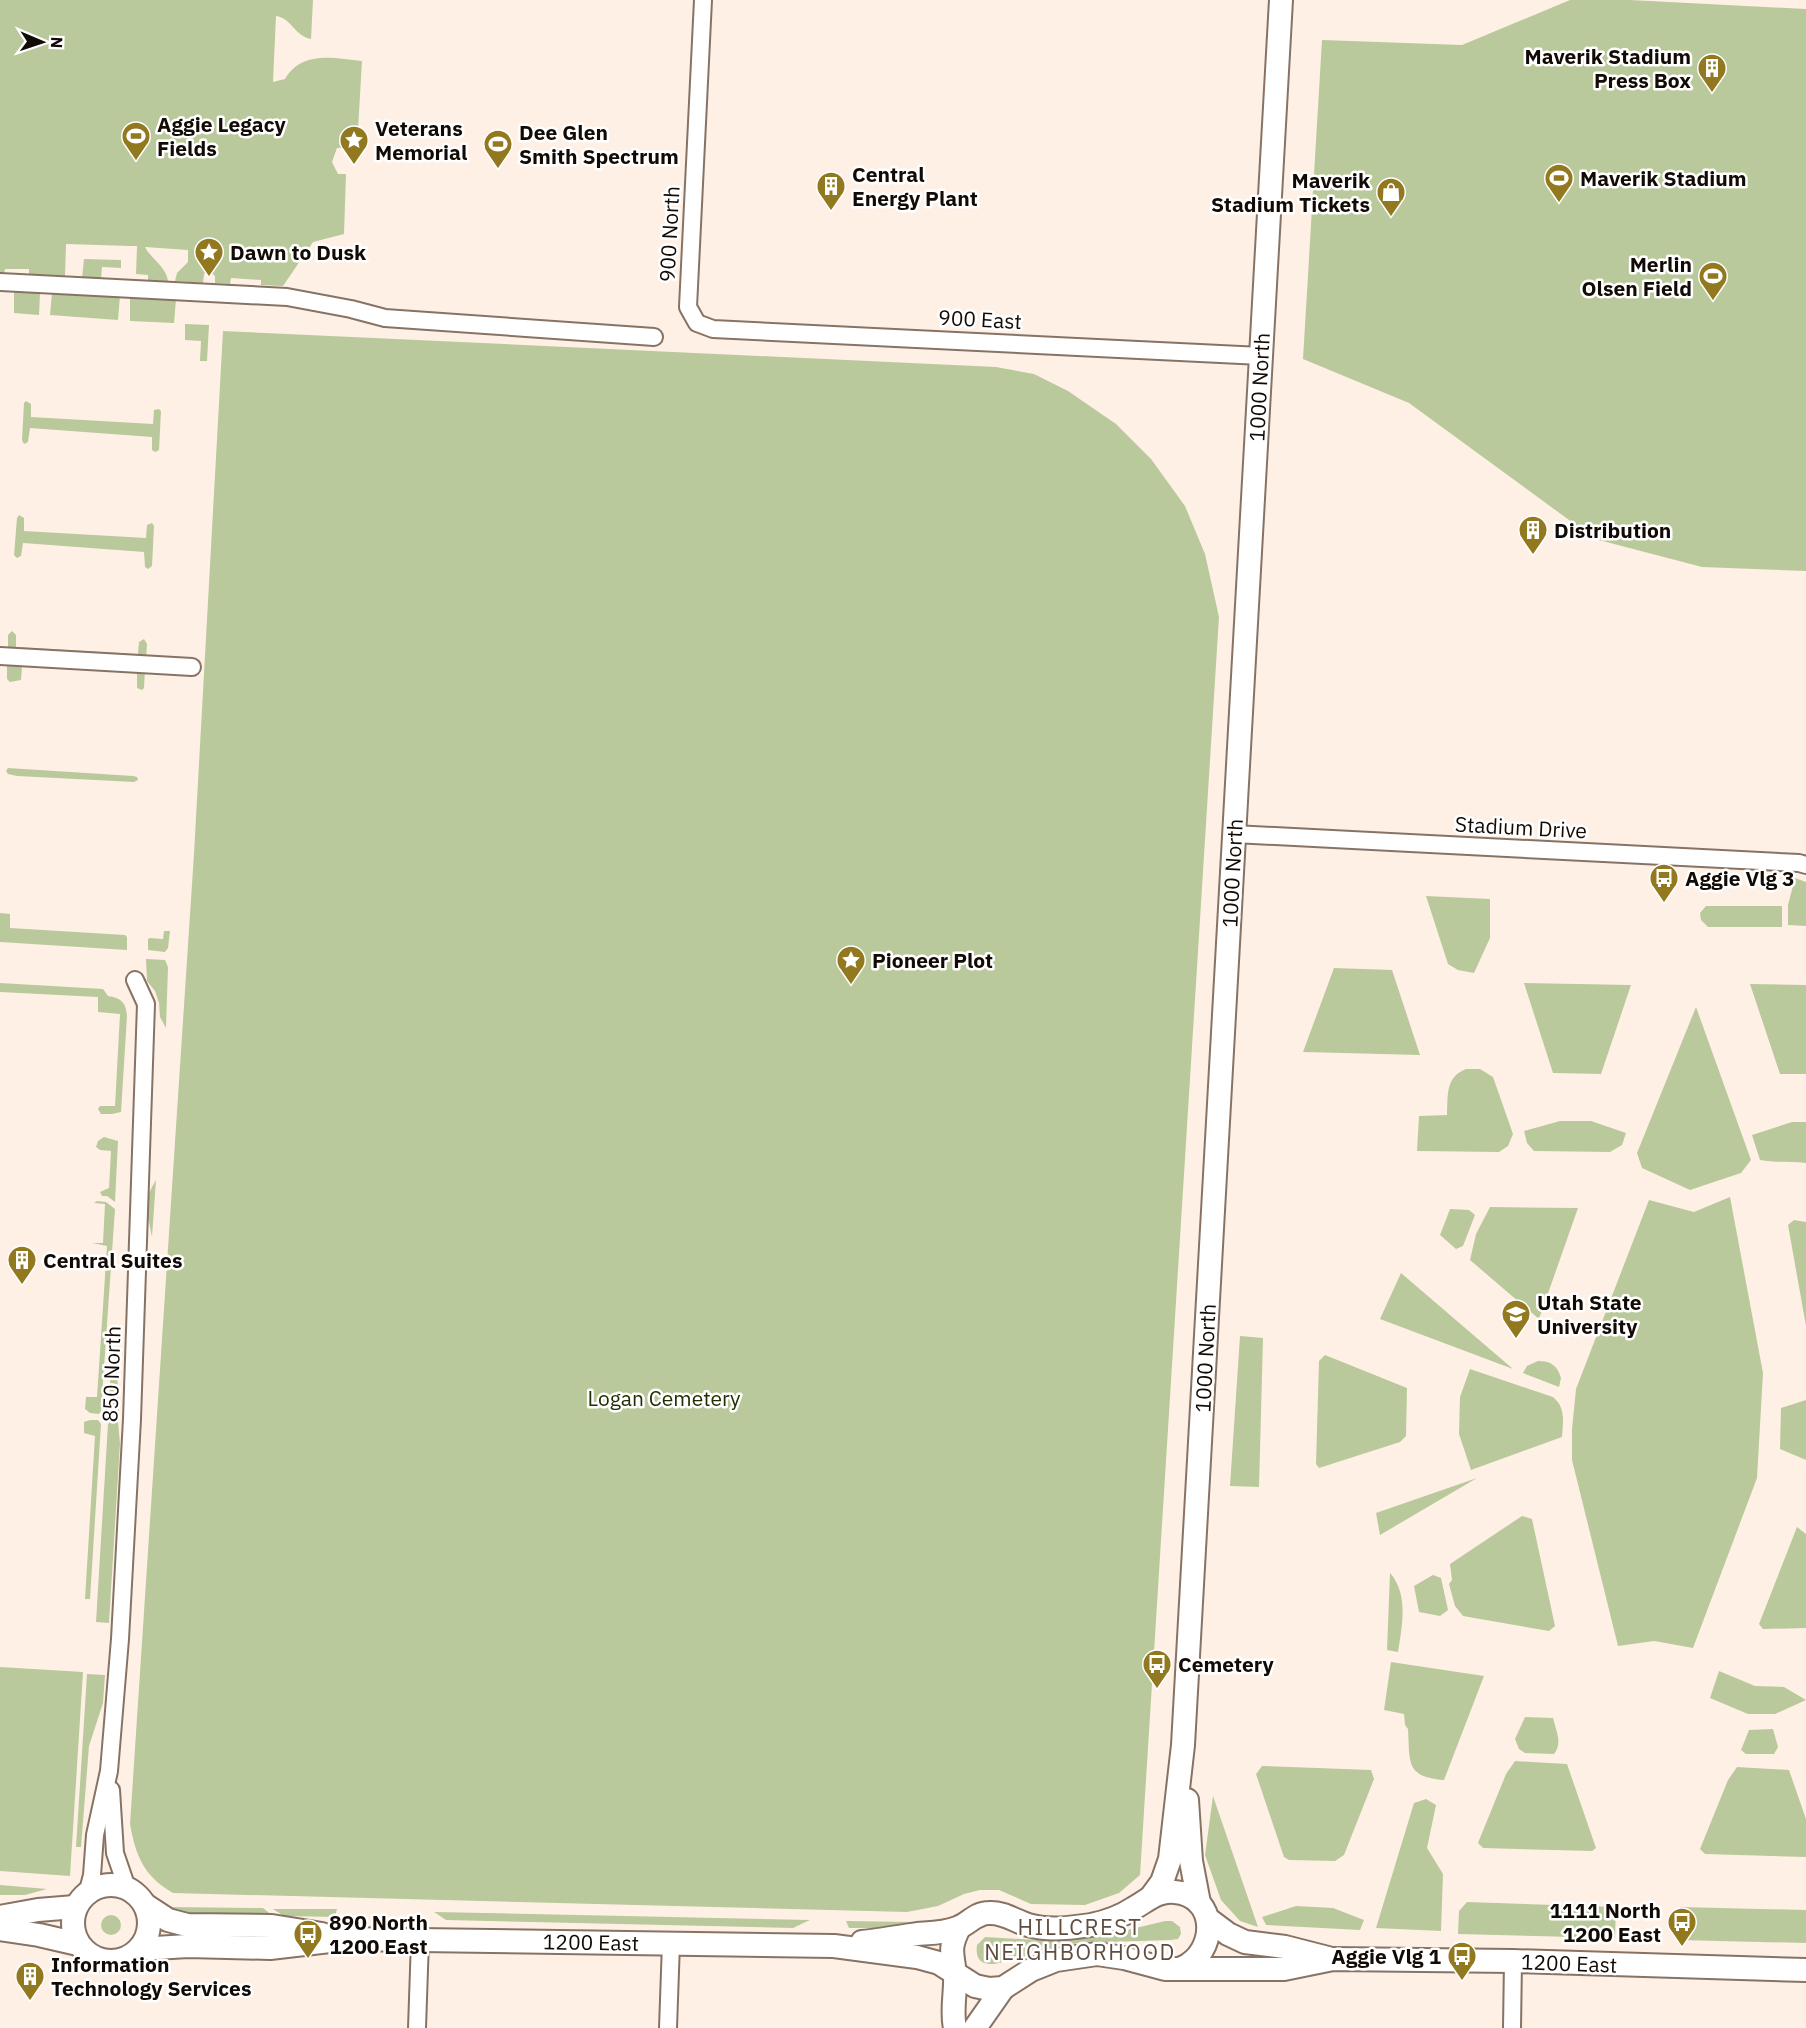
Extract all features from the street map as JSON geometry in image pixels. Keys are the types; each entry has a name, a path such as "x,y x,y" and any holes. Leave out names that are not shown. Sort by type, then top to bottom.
{"main road":[{"name":"1000 North","path":"1151,1897 1162,1882 1170,1859 1183,1745 1281,0"},
{"name":"1000 North","path":"1183,1745 1191,1861 1203,1911"},
{"path":"0,1917 82,1899 102,1885 115,1884 127,1887 138,1895 145,1905 149,1916 149,1928 146,1939 139,1949 130,1956 107,1961 86,1952 78,1944 72,1926 82,1899"},
{"name":"1200 East","path":"834,1946 939,1933 959,1928 979,1914 992,1912 1030,1926 1066,1929 1114,1918 1151,1897 1165,1892 1176,1892 1187,1895 1228,1934 1245,1942 1285,1947 1333,1959"},
{"name":"1200 East","path":"145,1905 168,1920 187,1925 272,1926 347,1939"},
{"path":"1182,1968 1191,1964 1205,1947 1209,1934 1203,1911"},
{"path":"955,2028 953,2018 955,1974 951,1959 953,1940 959,1928"},
{"path":"0,1929 78,1944"},
{"name":"1200 East","path":"139,1949 188,1946 270,1948 347,1939 834,1946 917,1957 939,1963 975,1986 989,1989 1003,1988 1044,1964 1085,1955 1117,1957 1165,1969 1284,1969 1333,1959 1513,1961 1806,1970"},
{"path":"975,2028 1003,1988"}],"street":[{"name":"900 North","path":"697,323 688,307 703,0"},
{"path":"0,282 287,297 385,318 654,336"},
{"name":"900 East","path":"697,323 713,329 1261,356"},
{"path":"0,656 192,667"},
{"name":"Stadium Drive","path":"1234,834 1806,865"},
{"name":"850 North","path":"82,1899 92,1875 95,1835 109,1771 120,1639 132,1419 146,1004 135,980"},
{"name":"850 North","path":"109,1771 115,1853 127,1887"},
{"path":"417,2028 420,1940"},
{"path":"668,2028 670,1943"},
{"path":"1512,2028 1513,1961"}],"green space":[{"name":"Aggie Legacy Fields","path":"0,0 313,0 311,39 301,34 286,20 276,16 273,82 285,79 292,70 309,60 330,58 362,61 357,147 337,148 332,162 338,174 346,174 344,234 313,242 283,286 261,285 261,280 231,278 230,284 215,283 215,276 209,271 204,274 203,283 175,281 177,273 188,262 188,250 145,247 164,271 168,281 148,281 148,275 136,274 137,246 66,244 65,277 29,275 29,269 5,269 4,274 0,273"},
{"name":"Maverik Stadium","path":"1570,0 1630,0 1806,9 1806,571 1702,567 1595,539 1409,403 1303,359 1322,40 1462,45"},
{"path":"84,259 121,260 121,268 102,267 101,279 82,278"},
{"path":"14,291 40,293 39,315 14,313"},
{"path":"52,293 120,296 118,320 50,315"},
{"path":"130,297 176,299 174,323 130,321"},
{"path":"185,324 209,325 207,361 200,361 201,341 185,340"},
{"name":"Logan Cemetery","path":"223,331 996,367 1034,374 1068,391 1116,424 1151,459 1185,506 1205,554 1219,617 1140,1875 1119,1893 1085,1905 1031,1904 999,1890 980,1890 964,1894 938,1906 907,1912 173,1893 155,1880 143,1864 135,1846 130,1824 194,854"},
{"path":"26,401 31,404 31,417 153,424 154,410 159,409 161,411 159,450 155,452 152,450 152,437 30,428 28,442 24,444 22,440"},
{"path":"19,515 24,518 24,531 146,538 147,525 152,523 154,526 152,566 148,569 145,567 144,552 23,543 21,556 17,558 14,555"},
{"path":"12,631 16,635 16,647 138,654 139,642 144,639 147,644 146,659 8,651 8,635"},
{"path":"7,661 145,669 144,688 142,690 137,688 137,673 22,667 21,680 10,682 7,679"},
{"path":"8,768 133,776 138,780 134,782 17,776 8,774 6,771"},
{"path":"1795,878 1806,882 1806,926 1788,925 1788,905"},
{"path":"1426,896 1490,899 1490,938 1474,973 1458,970 1448,964"},
{"path":"1706,906 1782,906 1782,927 1708,927 1701,920 1700,913"},
{"path":"0,913 10,914 10,928 125,935 127,950 0,942"},
{"path":"164,931 170,931 168,948 165,952 148,950 148,939 163,939"},
{"path":"146,959 165,960 168,967 166,1028 160,1017 155,991 147,981"},
{"path":"1334,968 1392,970 1420,1055 1303,1052"},
{"path":"0,983 103,989 108,996 122,1002 127,1016 121,1112 101,1114 98,1109 100,1106 115,1106 120,1014 98,1012 98,997 0,992"},
{"path":"1524,983 1631,985 1601,1074 1553,1073"},
{"path":"1750,984 1806,985 1806,1074 1780,1074"},
{"path":"1696,1007 1751,1160 1741,1173 1690,1190 1642,1168 1637,1153"},
{"path":"1466,1069 1480,1069 1493,1077 1513,1134 1508,1146 1499,1152 1417,1151 1419,1116 1447,1115 1451,1082 1459,1072"},
{"path":"1560,1121 1591,1121 1626,1133 1622,1145 1610,1152 1534,1151 1527,1143 1524,1131"},
{"path":"1792,1122 1806,1122 1806,1163 1760,1160 1752,1135"},
{"path":"104,1137 118,1141 115,1202 107,1196 102,1196 100,1192 109,1188 111,1151 100,1150 96,1147 98,1141"},
{"path":"156,1180 152,1237 148,1201"},
{"path":"1730,1197 1763,1373 1757,1478 1693,1648 1654,1641 1618,1646 1572,1460 1576,1389 1649,1200 1694,1212"},
{"path":"106,1202 115,1209 99,1414 90,1413 85,1409 86,1397 97,1397 107,1246 92,1243 103,1243 105,1204 94,1203"},
{"path":"1490,1207 1578,1208 1539,1319 1470,1260 1476,1234"},
{"path":"1450,1209 1469,1210 1475,1215 1463,1246 1456,1249 1440,1235"},
{"path":"1794,1220 1806,1222 1806,1326 1788,1225"},
{"path":"1401,1273 1513,1369 1380,1319"},
{"path":"1240,1336 1263,1338 1259,1487 1230,1486"},
{"path":"1325,1355 1407,1388 1406,1436 1400,1442 1319,1468 1316,1464 1319,1361"},
{"path":"1538,1361 1550,1363 1558,1370 1561,1378 1559,1387 1523,1373 1527,1366"},
{"path":"1470,1369 1553,1397 1562,1410 1562,1437 1471,1470 1459,1434 1460,1397"},
{"path":"111,1371 117,1371 119,1414 111,1414 108,1411"},
{"path":"1806,1400 1806,1460 1780,1449 1781,1408"},
{"path":"98,1420 101,1424 90,1599 85,1599 95,1436 84,1433 84,1422"},
{"path":"118,1422 120,1443 109,1623 96,1622 108,1424"},
{"path":"1477,1478 1380,1535 1376,1513"},
{"path":"1522,1516 1532,1519 1555,1626 1549,1631 1463,1616 1455,1606 1449,1584 1452,1580 1450,1564"},
{"path":"1797,1527 1806,1534 1806,1628 1763,1629 1759,1624"},
{"path":"1390,1573 1396,1581 1402,1601 1398,1652 1387,1650"},
{"path":"1433,1575 1441,1578 1448,1610 1440,1616 1419,1612 1414,1586"},
{"path":"1391,1662 1484,1676 1444,1780 1431,1778 1416,1771 1410,1759 1408,1729 1405,1725 1404,1714 1384,1710"},
{"path":"0,1667 83,1672 70,1876 0,1871"},
{"path":"1719,1671 1755,1686 1784,1687 1806,1700 1775,1714 1748,1714 1710,1698"},
{"path":"87,1674 105,1675 103,1703 89,1746 81,1847 76,1847"},
{"path":"1525,1717 1553,1718 1558,1741 1554,1754 1525,1753 1519,1749 1515,1739"},
{"path":"1773,1729 1778,1747 1774,1754 1746,1754 1741,1750 1749,1730"},
{"path":"1515,1761 1567,1764 1596,1848 1592,1851 1483,1848 1478,1843 1506,1774"},
{"path":"1262,1766 1371,1770 1374,1779 1344,1855 1335,1861 1289,1860 1284,1857 1256,1774"},
{"path":"1737,1767 1789,1770 1806,1819 1806,1857 1705,1854 1700,1849 1728,1780"},
{"path":"1213,1796 1258,1927 1240,1921 1221,1900 1205,1855"},
{"path":"1426,1799 1436,1805 1427,1848 1443,1874 1441,1931 1376,1928 1414,1803"},
{"path":"0,1885 47,1889 25,1895 0,1895"},
{"path":"1467,1902 1616,1907 1615,1938 1458,1934 1459,1911"},
{"path":"1296,1906 1333,1908 1364,1920 1360,1930 1266,1925 1262,1917"},
{"path":"168,1907 263,1908 274,1917 206,1917"},
{"path":"1680,1907 1806,1910 1806,1943 1678,1940"},
{"path":"273,1909 337,1909 335,1917 284,1916"},
{"path":"434,1912 810,1920 793,1928 446,1920"},
{"path":"107,1915 115,1915 121,1921 121,1929 115,1935 107,1935 101,1929 101,1921"},
{"path":"846,1921 914,1922 914,1928 849,1928"},
{"path":"1172,1921 1180,1927 1181,1934 1178,1939 1078,1943 995,1964 983,1962 977,1954 977,1945 985,1937 1055,1941 1102,1936"}],"place":[{"name":"Maverik Stadium Press Box","path":"1712,94"},
{"name":"Aggie Legacy Fields","path":"136,162"},
{"name":"Veterans Memorial","path":"354,166"},
{"name":"Dee Glen Smith Spectrum","path":"498,170"},
{"name":"Maverik Stadium","path":"1559,204"},
{"name":"Central Energy Plant","path":"831,212"},
{"name":"Maverik Stadium Tickets","path":"1391,218"},
{"name":"Dawn to Dusk","path":"209,278"},
{"name":"Merlin Olsen Field","path":"1713,302"},
{"name":"Distribution","path":"1533,556"},
{"name":"Aggie Vlg 3","path":"1664,904"},
{"name":"Pioneer Plot","path":"851,986"},
{"name":"Central Suites","path":"22,1286"},
{"name":"Utah State University","path":"1516,1340"},
{"name":"Cemetery","path":"1157,1690"},
{"name":"1111 North 1200 East","path":"1682,1948"},
{"name":"890 North 1200 East","path":"308,1960"},
{"name":"Aggie Vlg 1","path":"1462,1982"},
{"name":"Information Technology Services","path":"30,2002"}],"district":[{"name":"HILLCREST NEIGHBORHOOD","path":"1080,1938"}]}
